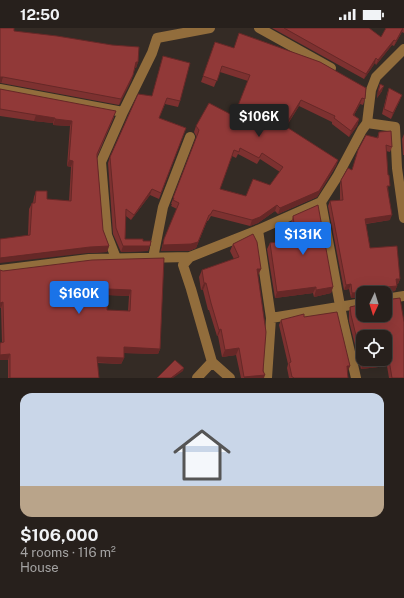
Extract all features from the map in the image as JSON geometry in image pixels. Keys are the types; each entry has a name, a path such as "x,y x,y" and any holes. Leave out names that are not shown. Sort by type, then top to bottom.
{"street":[{"path":"116,258 107,235 101,162 123,112 152,54 156,33 210,28"},
{"path":"259,28 343,75"},
{"path":"0,270 89,259 190,257 258,230 321,202 337,177 367,123 367,88 404,49"},
{"path":"0,89 123,112"},
{"path":"367,123 395,127 397,168 404,218"},
{"path":"153,258 163,206 190,137"},
{"path":"321,202 340,307 356,378"},
{"path":"258,230 271,318 267,378"},
{"path":"190,257 183,265 212,362 230,378"},
{"path":"392,298 404,296"},
{"path":"271,318 356,304"},
{"path":"197,378 212,362"}],"building":[{"path":"0,28 14,28 14,31 112,45 139,47 138,62 136,62 133,75 121,99 0,77"},
{"path":"284,28 369,28 381,37 386,28 403,28 396,41 394,40 378,60 376,58 366,74"},
{"path":"239,33 320,62 366,88 365,99 362,98 353,115 359,119 351,131 334,118 335,116 301,100 285,126 338,160 319,191 280,208 277,205 260,217 252,220 213,210 209,215 198,242 191,244 163,245 164,239 179,203 173,200 173,198 199,130 196,126 209,103 234,116 250,75 222,66 217,81 203,76 215,42 234,48","holes":["240,148 259,158 262,153 283,167 270,185 253,179 246,196 220,189 234,150 239,152"]},
{"path":"163,56 190,63 180,101 167,98 159,118 186,128 161,193 152,189 134,215 126,209 125,239 143,239 143,241 151,241 150,246 123,246 116,228 110,157 138,94 152,96"},
{"path":"380,84 384,86 378,93"},
{"path":"389,88 402,95 393,113 384,109"},
{"path":"0,89 116,111 97,154 103,230 109,246 0,258 0,239 30,235 32,203 35,203 36,191 47,191 47,199 71,201 73,161 69,160 72,121 0,109"},
{"path":"391,131 392,147 386,145 390,186 387,186 392,215 365,219 370,248 397,246 400,279 396,279 397,286 356,286 356,293 352,293 351,284 346,285 330,201 343,200 341,180 348,168 352,170 358,150 366,135 378,138 379,132"},
{"path":"318,205 333,287 316,290 316,287 277,292 270,243 296,239 293,216"},
{"path":"253,234 257,242 261,269 257,269 266,332 263,371 265,375 244,377 239,348 225,350 221,329 219,330 206,283 204,283 202,270 239,257 233,244"},
{"path":"164,258 160,349 124,347 124,358 97,357 99,378 10,378 10,354 0,355 0,343 4,342 3,302 0,303 0,270 3,271 92,260","holes":["108,289 131,290 130,311 107,310"]},
{"path":"400,298 404,322 404,378 392,378 390,366 392,366 392,330 356,330 356,335 350,307 356,306 356,322 392,322 392,299"},
{"path":"337,312 350,366 347,366 348,378 292,377 289,363 291,362 281,320 304,314 304,317"},
{"path":"175,360 184,368 171,378 157,378"}]}
